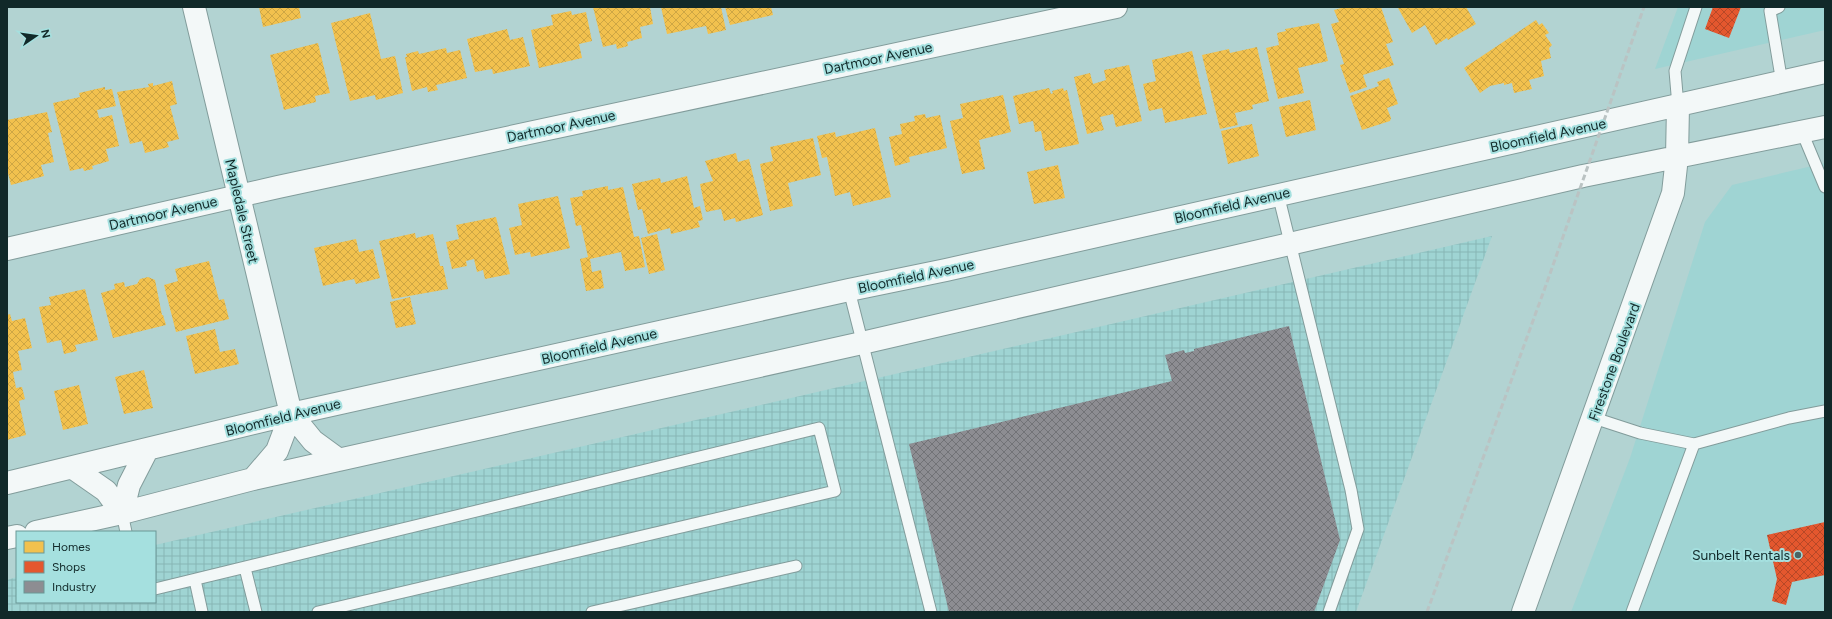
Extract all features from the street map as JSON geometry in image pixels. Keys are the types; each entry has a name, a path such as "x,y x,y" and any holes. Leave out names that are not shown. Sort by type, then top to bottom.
{"main road":[{"name":"Mapledale Street","path":"194,7 291,414"},
{"name":"Dartmoor Avenue","path":"7,249 239,195 1116,7"},
{"name":"Bloomfield Avenue","path":"7,483 291,414 849,290 946,270 1278,194 1782,83 1825,72"},
{"name":"Firestone Boulevard","path":"1523,612 1674,193 1677,157 1678,106"},
{"path":"45,531 124,522 253,479 862,343 1583,176 1825,127"},
{"path":"291,414 313,441 338,460"},
{"path":"253,479 277,451 291,414"},
{"path":"124,522 129,485 147,450"},
{"path":"73,468 106,490 124,522"}],"lane":[{"path":"1678,106 1675,71 1696,7"},
{"path":"1779,7 1770,11 1782,83"},
{"path":"1802,132 1821,168 1825,187"},
{"path":"1278,194 1351,490 1358,529 1329,612"},
{"path":"849,290 931,612"},
{"path":"1594,418 1640,433 1694,444 1789,418 1825,411"},
{"path":"156,589 819,428 835,491 318,612"},
{"path":"1632,612 1694,444"},
{"path":"592,612 796,566"},
{"path":"245,568 256,612"},
{"path":"195,580 202,612"}],"shaded area":[{"path":"1678,7 1825,7 1825,30 1655,69"},
{"path":"1825,163 1825,612 1571,612 1630,458 1705,222 1732,185"},
{"path":"1492,236 1356,612 7,612 7,580 16,577 16,603 156,603 156,545"}],"building: Homes":[{"path":"259,7 299,7 301,18 263,27"},
{"path":"593,7 650,7 653,24 640,27 642,38 627,42 628,46 617,49 616,44 603,47"},
{"path":"661,7 721,7 726,30 708,34 706,26 667,34"},
{"path":"725,7 771,7 773,15 730,25"},
{"path":"1345,7 1381,7 1393,42 1386,44 1394,65 1363,75 1367,87 1350,93 1340,65 1344,64 1331,24 1339,22 1334,10"},
{"path":"1466,7 1476,24 1436,45 1425,25 1412,33 1398,8"},
{"path":"571,11 572,15 586,12 592,41 579,44 582,58 539,68 531,30 553,25 551,15"},
{"path":"370,13 381,59 395,56 403,93 376,100 375,95 350,101 331,23"},
{"path":"1536,20 1539,25 1542,23 1549,33 1545,35 1552,45 1549,48 1551,58 1541,61 1544,76 1529,80 1532,89 1514,93 1512,83 1504,85 1504,83 1490,86 1480,93 1464,68"},
{"path":"1319,23 1328,61 1298,68 1304,93 1278,99 1266,48 1279,45 1277,33 1286,31 1285,29"},
{"path":"507,29 510,40 523,37 530,66 493,74 492,69 475,72 467,39"},
{"path":"318,43 330,93 315,96 316,102 284,110 270,55"},
{"path":"1257,47 1269,101 1252,105 1253,109 1235,113 1238,125 1220,129 1202,55 1229,49 1230,53"},
{"path":"446,48 447,53 460,50 467,78 436,85 438,90 428,92 427,87 412,91 405,57 407,57 406,54 418,51 419,54"},
{"path":"1192,51 1207,114 1165,123 1162,108 1149,111 1143,84 1156,81 1152,60"},
{"path":"1129,65 1142,121 1116,127 1113,114 1100,117 1104,130 1087,134 1074,77 1090,73 1093,84 1106,80 1104,70"},
{"path":"1389,78 1398,104 1387,108 1391,118 1390,121 1362,130 1350,96 1379,86 1377,82"},
{"path":"172,81 177,104 170,106 179,139 167,142 169,147 145,153 142,141 130,144 117,92 149,87 148,84 153,83 153,86"},
{"path":"105,87 105,90 112,89 116,106 97,110 99,118 112,115 119,146 106,149 109,161 92,166 93,169 84,171 83,168 70,171 53,103 80,97 79,93"},
{"path":"1049,88 1051,94 1053,93 1052,91 1063,88 1064,91 1067,90 1079,144 1045,151 1041,131 1035,132 1033,121 1019,124 1013,96"},
{"path":"1003,95 1011,132 979,140 985,169 962,174 950,121 963,118 960,104"},
{"path":"1310,100 1316,130 1286,137 1279,107"},
{"path":"47,112 52,132 48,133 54,162 41,165 44,176 11,185 7,169 7,120"},
{"path":"925,114 926,118 940,115 947,148 909,157 910,162 895,166 889,137 902,134 900,124 915,121 914,116"},
{"path":"1252,124 1259,156 1228,164 1221,131"},
{"path":"875,128 891,197 853,206 850,192 835,196 827,157 822,158 817,136 835,132 836,137"},
{"path":"813,138 821,175 788,183 793,206 770,211 760,164 773,161 770,147"},
{"path":"736,153 738,162 749,159 763,215 736,222 735,218 724,221 721,209 706,212 700,184 713,181 705,161"},
{"path":"1058,165 1065,198 1034,204 1027,172"},
{"path":"687,176 694,208 700,206 703,220 698,221 700,227 671,234 670,228 648,234 642,209 638,210 632,184 660,178 661,183"},
{"path":"608,186 608,190 623,187 634,237 639,236 645,267 625,271 621,252 590,259 592,272 601,270 604,288 586,291 580,259 588,257 581,225 576,226 570,198 583,196 582,191"},
{"path":"558,196 570,248 531,257 530,252 515,255 509,228 522,225 518,204"},
{"path":"496,217 510,274 485,279 483,270 477,272 474,259 466,261 467,266 452,269 446,242 459,239 456,225"},
{"path":"415,233 416,238 433,234 440,266 443,266 448,289 392,299 379,241"},
{"path":"657,234 665,270 649,274 641,238"},
{"path":"356,239 359,252 373,249 380,278 356,284 354,279 323,286 314,248"},
{"path":"209,261 219,300 224,299 229,319 176,332 164,285 178,281 175,269"},
{"path":"148,277 155,280 162,315 166,325 113,338 101,293 115,289 114,284 124,282 125,287 137,284 140,279"},
{"path":"85,289 98,340 75,345 77,351 64,354 61,340 47,343 39,307 51,305 49,297"},
{"path":"410,297 416,324 396,328 390,302"},
{"path":"10,314 12,321 25,318 32,348 18,351 22,370 13,372 16,388 22,387 25,399 19,401 26,435 7,440 7,315"},
{"path":"215,329 220,352 235,349 239,364 195,374 186,336"},
{"path":"144,370 153,408 124,414 115,377"},
{"path":"79,385 88,424 63,430 54,391"}],"building: Shops":[{"path":"1713,7 1741,7 1729,38 1705,29"},
{"name":"Sunbelt Rentals","path":"1825,522 1825,575 1792,582 1786,605 1772,601 1777,579 1767,535"}],"building: Industry":[{"path":"1289,326 1340,540 1314,612 949,612 909,444 1172,381 1165,355 1184,350 1185,353 1194,351 1194,349"}],"railway":[{"path":"1427,612 1546,285 1644,7"}],"place":[{"name":"Sunbelt Rentals","path":"1798,555"}]}
